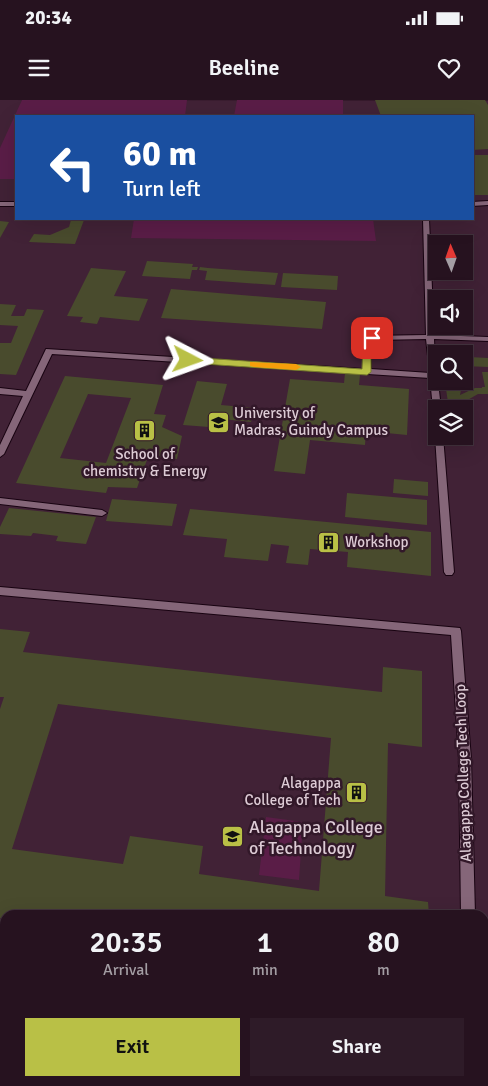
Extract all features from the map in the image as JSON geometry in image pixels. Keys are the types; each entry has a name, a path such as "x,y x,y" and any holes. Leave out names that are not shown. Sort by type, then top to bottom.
{"lane":[{"path":"474,204 488,203"},
{"path":"0,204 15,204"},
{"path":"426,220 431,345"},
{"path":"367,372 367,343 372,338 488,339"},
{"path":"0,454 49,351 428,376"},
{"path":"0,391 29,394"},
{"path":"440,445 449,572"},
{"path":"0,501 102,513"},
{"name":"Alagappa College Tech Loop","path":"0,591 456,631 464,759 468,910"}],"shaded area":[{"path":"0,100 488,101 488,910 0,910"},
{"path":"22,100 187,100 185,115 15,115"},
{"path":"237,100 343,100 343,115 234,115"},
{"path":"15,115 15,179 0,179 0,148"},
{"path":"134,220 373,220 376,241 131,238"},
{"path":"266,817 303,822 299,880 259,875"}],"building":[{"path":"375,100 485,100 488,105 488,149 474,150 474,115 381,115"},
{"path":"474,155 488,155 488,195 474,195"},
{"path":"71,220 84,220 75,244 29,242 34,234 50,235 69,227"},
{"path":"0,221 9,222 0,238"},
{"path":"147,261 193,264 192,267 198,267 197,270 192,270 190,279 142,276"},
{"path":"200,267 278,273 275,285 205,280 207,271 199,270"},
{"path":"91,268 126,271 114,296 148,299 139,321 100,317 97,324 80,322 83,317 67,316"},
{"path":"283,273 338,276 337,290 281,287"},
{"path":"171,289 326,302 322,329 161,318"},
{"path":"0,304 16,305 11,316 24,316 27,309 44,310 16,375 0,374 0,343 11,343 18,326 0,325"},
{"path":"473,357 488,358 488,367 473,366"},
{"path":"482,372 488,372 488,394 478,394 468,400 448,400 446,390 461,390 460,395 475,388 485,387"},
{"path":"345,373 360,375 359,385 409,389 407,435 366,431 365,445 310,440 305,474 274,471 290,379 344,383"},
{"name":"School of chemistry & Energy","path":"65,376 163,385 154,414 166,415 162,427 182,436 177,459 148,457 137,488 108,487 106,493 16,483","holes":["88,394 131,398 106,463 60,458"]},
{"path":"197,381 227,384 221,405 255,408 251,422 212,418 209,427 183,425"},
{"path":"394,479 428,482 428,496 393,493"},
{"path":"347,493 427,500 427,525 345,517"},
{"path":"112,499 177,504 172,526 106,521"},
{"path":"9,508 96,517 86,544 56,541 58,536 33,533 31,536 0,534 0,527"},
{"name":"Workshop","path":"190,509 431,532 431,576 347,567 348,552 310,549 308,565 286,563 289,546 271,544 268,561 224,557 227,539 183,535"},
{"name":"Alagappa College of Tech","path":"0,629 30,632 23,652 382,692 383,667 422,671 422,747 388,743 385,896 428,902 429,910 0,910 0,709 4,697 0,697","holes":["58,704 331,738 319,891 199,874 203,846 130,836 123,864 12,849"]}],"slow traffic":[{"path":"254,364 296,367"}],"place":[{"name":"University of Madras, Guindy Campus","path":"218,422"},
{"name":"School of chemistry & Energy","path":"145,431"},
{"name":"Workshop","path":"329,542"},
{"name":"Alagappa College of Tech","path":"357,792"},
{"name":"Alagappa College of Technology","path":"233,837"}],"route":[{"path":"188,360 367,372 367,343 372,338"}]}
